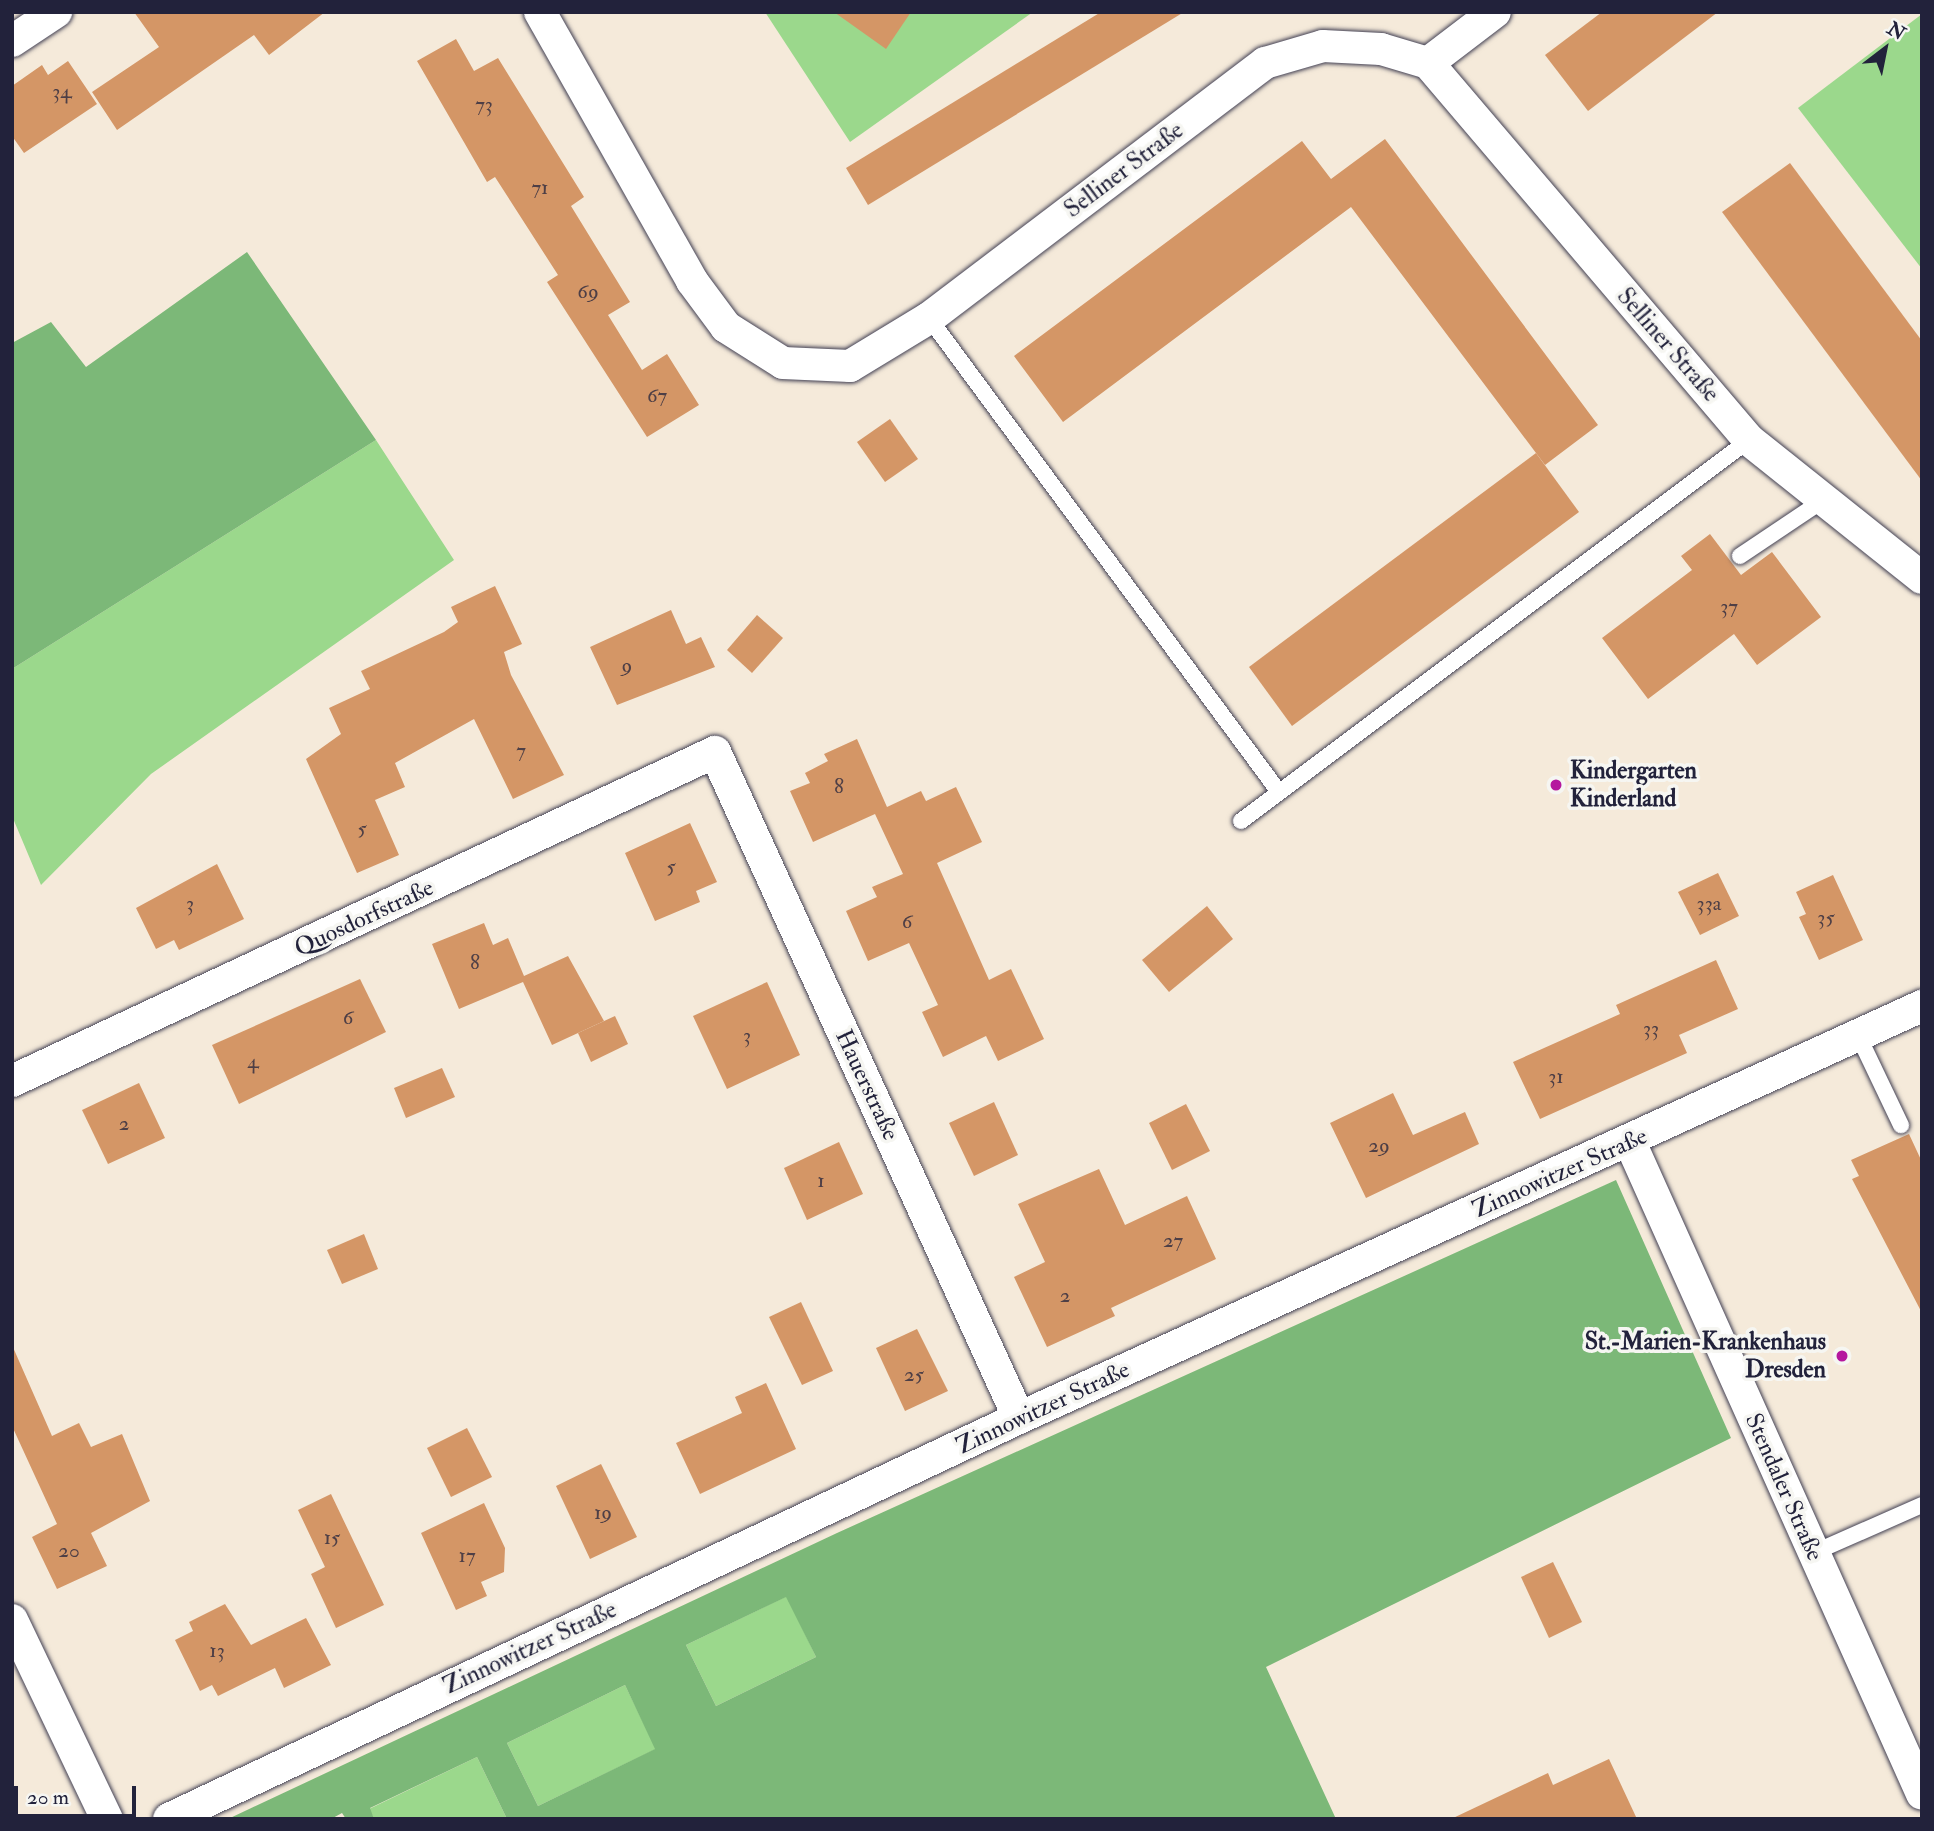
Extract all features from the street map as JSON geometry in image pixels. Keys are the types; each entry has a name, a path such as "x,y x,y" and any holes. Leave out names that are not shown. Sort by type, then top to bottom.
{"street":[{"path":"12,41 56,12"},
{"name":"Selliner Straße","path":"540,12 692,281 726,327 751,348 783,363 850,366 929,318 1265,63 1323,46 1381,49 1428,63 1749,440 1822,501 1922,578"},
{"path":"1428,63 1479,18"},
{"name":"Quosdorfstraße","path":"12,1081 715,752"},
{"name":"Hauerstraße","path":"715,752 1019,1418"},
{"name":"Zinnowitzer Straße","path":"170,1819 1019,1418 1630,1142 1922,1006"},
{"name":"Stendaler Straße","path":"1630,1142 1922,1794"},
{"path":"12,1620 107,1819"}],"lane":[{"path":"929,318 1279,792"},
{"path":"1241,821 1749,440"},
{"path":"1740,555 1822,501"},
{"path":"1858,1035 1901,1125"},
{"path":"1813,1553 1922,1505"}],"green space":[{"path":"765,12 1033,12 850,142"},
{"path":"1922,14 1922,269 1798,108"},
{"path":"247,252 376,440 12,669 12,343 51,322 86,367"},
{"path":"376,440 454,560 151,774 41,885 12,816 12,669"},
{"path":"1616,1180 1731,1438 1266,1667 1336,1819 507,1819 477,1757 370,1808 374,1819 346,1819 342,1813 331,1819 228,1819 837,1533","holes":["786,1597 816,1657 716,1706 686,1645","625,1685 655,1749 538,1806 507,1743"]},
{"path":"787,1596 816,1657 716,1706 686,1645"},
{"path":"625,1685 656,1749 538,1806 507,1743"},
{"path":"477,1757 507,1819 374,1819 369,1809"}],"building":[{"path":"134,12 325,12 269,55 254,35 117,130 92,92 159,47"},
{"path":"834,12 911,12 886,49"},
{"path":"1101,12 1184,12 868,205 846,168"},
{"path":"1602,12 1718,12 1588,111 1545,55"},
{"path":"456,39 474,71 498,58 584,197 571,206 630,302 608,315 642,370 667,354 699,405 647,437 547,282 558,275 495,177 487,182 417,61"},
{"path":"68,61 97,104 24,153 12,136 12,86 42,65 48,75"},
{"path":"1385,139 1598,425 1545,465 1351,207 1063,422 1014,356 1302,141 1331,179"},
{"path":"1790,163 1922,341 1922,481 1722,212"},
{"path":"890,419 918,459 885,482 857,442"},
{"path":"1536,453 1579,512 1292,726 1249,667"},
{"path":"1710,534 1741,575 1772,552 1821,617 1757,665 1734,634 1648,699 1602,638 1692,570 1681,556"},
{"path":"495,586 522,644 504,652 511,675 564,775 513,799 474,719 395,763 405,787 375,800 399,855 357,873 306,759 341,734 329,708 370,689 361,671 444,632 458,622 451,607"},
{"path":"671,610 686,644 701,637 715,667 617,705 590,647"},
{"path":"757,615 783,638 752,673 727,650"},
{"path":"857,739 887,807 921,791 926,801 956,787 982,842 937,863 989,980 1011,969 1044,1039 998,1061 986,1036 943,1057 922,1012 938,1005 909,943 868,961 846,911 877,897 872,887 903,874 875,814 813,842 790,791 810,783 805,773 828,761 824,754"},
{"path":"690,823 717,882 696,891 700,902 655,921 625,853"},
{"path":"217,864 244,919 179,950 174,940 156,949 136,908"},
{"path":"1718,873 1739,916 1700,935 1678,892"},
{"path":"1833,875 1863,940 1819,960 1799,917 1806,914 1796,892"},
{"path":"1207,906 1233,939 1169,992 1142,960"},
{"path":"484,923 493,945 508,938 524,976 568,956 604,1021 552,1045 523,982 459,1009 432,944"},
{"path":"1716,960 1738,1009 1679,1035 1687,1053 1540,1119 1513,1062 1620,1014 1616,1005"},
{"path":"360,979 386,1032 239,1104 212,1045"},
{"path":"767,982 800,1055 727,1089 693,1016"},
{"path":"615,1016 628,1044 591,1062 578,1033"},
{"path":"442,1068 455,1097 406,1118 394,1088"},
{"path":"139,1083 165,1138 108,1164 82,1110"},
{"path":"1393,1093 1413,1135 1465,1112 1479,1144 1366,1198 1330,1123"},
{"path":"994,1102 1018,1155 974,1176 949,1123"},
{"path":"1186,1104 1210,1151 1172,1170 1149,1123"},
{"path":"1909,1134 1922,1162 1922,1313 1852,1179 1859,1176 1851,1160"},
{"path":"839,1142 863,1194 807,1220 784,1168"},
{"path":"1099,1169 1125,1225 1187,1196 1216,1259 1111,1308 1115,1316 1047,1347 1014,1277 1045,1262 1018,1204"},
{"path":"364,1234 378,1269 342,1284 327,1250"},
{"path":"801,1302 833,1371 802,1385 769,1317"},
{"path":"917,1329 948,1391 905,1411 876,1348"},
{"path":"12,1345 52,1436 79,1423 91,1447 122,1434 150,1501 91,1533 107,1566 57,1589 32,1537 57,1524 12,1426"},
{"path":"766,1383 796,1449 700,1494 676,1443 742,1413 735,1397"},
{"path":"467,1428 492,1477 451,1497 427,1448"},
{"path":"601,1464 637,1537 590,1559 556,1486"},
{"path":"331,1494 384,1605 336,1628 311,1574 325,1567 298,1510"},
{"path":"484,1503 505,1548 504,1572 481,1582 487,1596 456,1610 421,1533"},
{"path":"1553,1562 1582,1622 1549,1638 1521,1577"},
{"path":"225,1604 251,1645 306,1618 331,1665 284,1688 275,1668 218,1696 212,1685 200,1691 175,1640 193,1631 189,1622"},
{"path":"1609,1759 1637,1819 1451,1819 1548,1773 1553,1785"}],"place":[{"name":"Kindergarten Kinderland","path":"1556,785"},
{"name":"St.-Marien-Krankenhaus Dresden","path":"1842,1356"}]}
